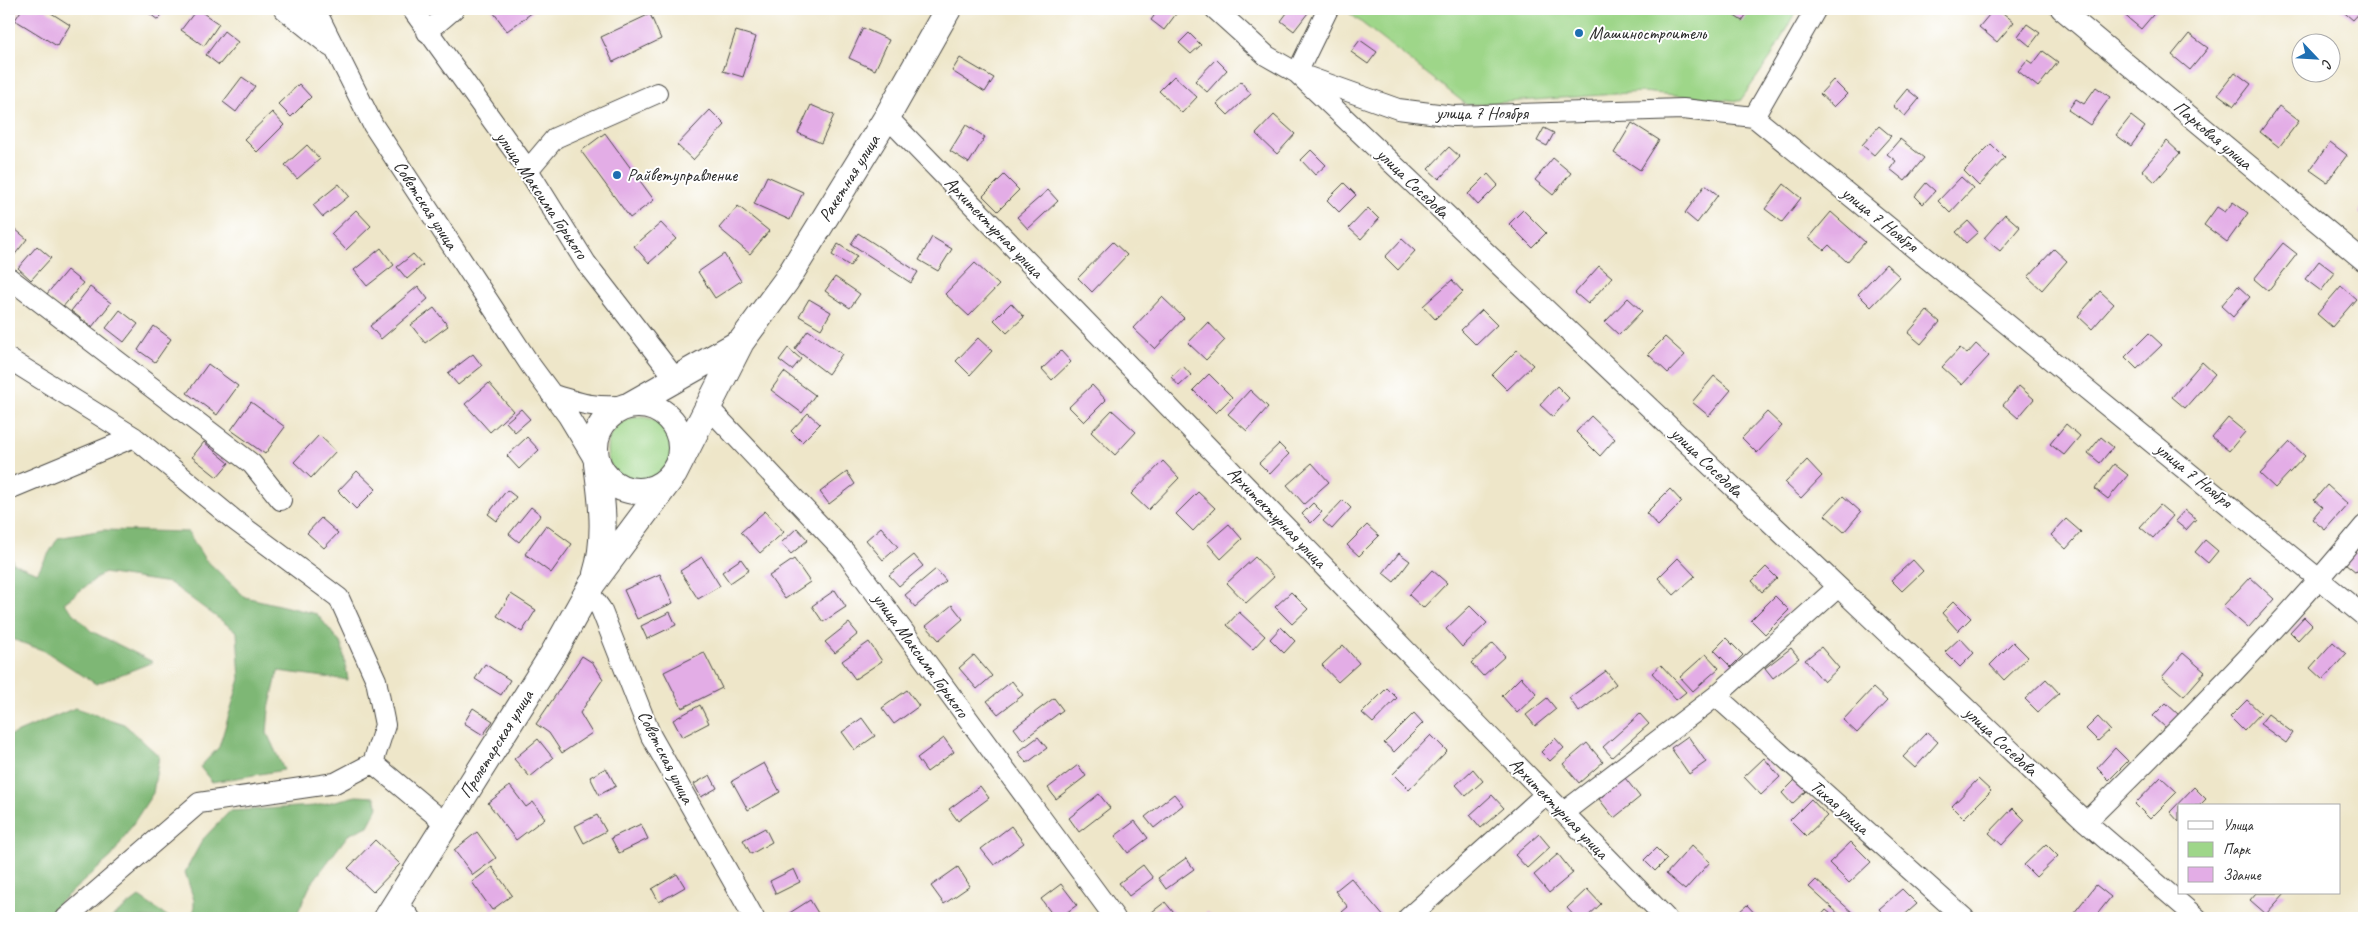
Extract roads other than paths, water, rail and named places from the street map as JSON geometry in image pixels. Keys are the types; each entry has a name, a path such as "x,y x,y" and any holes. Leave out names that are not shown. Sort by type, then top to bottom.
{"main road":[{"name":"Ракетная улица","path":"674,474 741,342 786,281 887,117 948,9"},
{"name":"Ракетная улица","path":"630,405 741,342"},
{"path":"630,405 647,406 668,416 681,437 682,456 674,474 660,487 642,492 621,489 604,476 597,464 594,450 596,437 602,424 614,412 630,405"},
{"name":"Пролетарская улица","path":"590,588 600,560 602,534 601,496 597,464"},
{"name":"Пролетарская улица","path":"398,913 446,824 553,654 590,588 674,474"}],"street":[{"path":"284,9 336,51"},
{"name":"Советская улица","path":"315,9 374,125 551,394 582,437 597,464"},
{"name":"улица Максима Горького","path":"412,9 528,170 586,262 675,378"},
{"path":"427,32 454,9"},
{"name":"улица Соседова","path":"1215,9 1267,56 1297,73 2086,822 2198,918"},
{"path":"1297,73 1328,9"},
{"path":"1754,117 1816,9"},
{"name":"Парковая улица","path":"2061,9 2364,261"},
{"name":"улица 7 Ноября","path":"1297,73 1398,109 1454,116 1683,110 1754,117 2321,578 2364,616"},
{"path":"528,170 555,138 657,93"},
{"name":"Архитектурная улица","path":"887,117 1666,918"},
{"path":"9,278 252,464 281,500"},
{"path":"9,359 134,437 233,519 339,598 376,680 385,725 373,763 335,783 199,804 66,918"},
{"path":"551,394 594,407 630,405"},
{"name":"улица Максима Горького","path":"709,408 845,552 1115,918"},
{"path":"9,489 134,437"},
{"path":"2086,822 2198,710 2321,578 2364,526"},
{"path":"1564,812 1716,696 1838,587"},
{"name":"Советская улица","path":"590,588 601,609 651,736 754,918"},
{"name":"Тихая улица","path":"1716,696 1964,918"},
{"path":"373,763 446,824"},
{"path":"1408,918 1546,794"}],"place":[{"name":"Машиностроитель","path":"1579,33"},
{"name":"Райветуправление","path":"617,175"}]}
